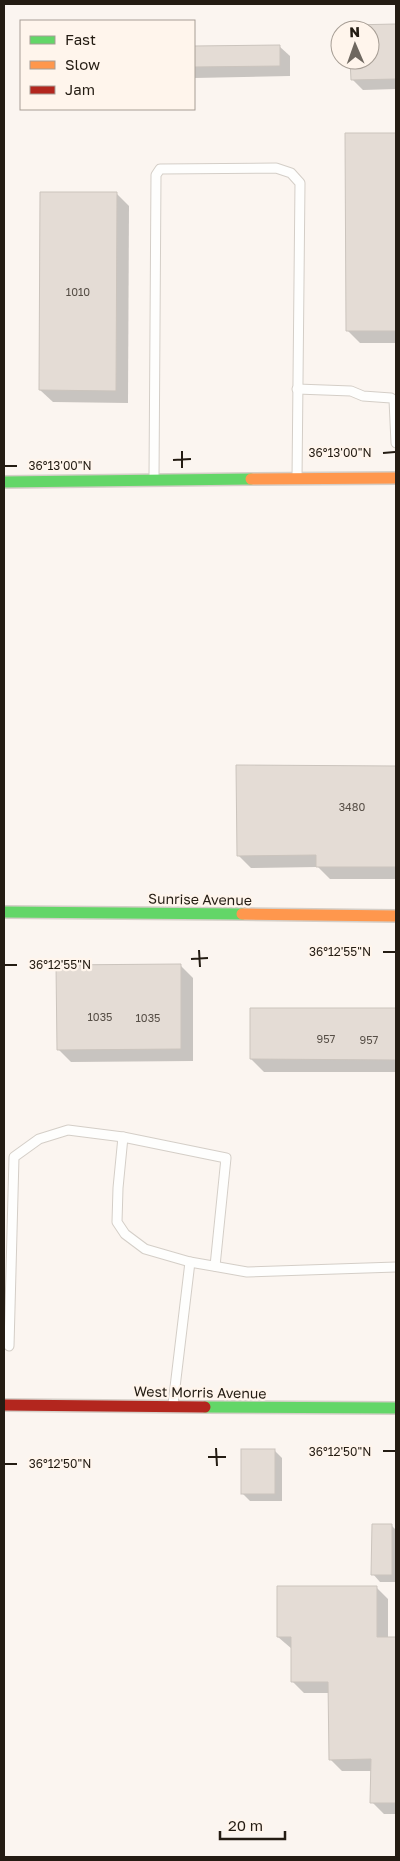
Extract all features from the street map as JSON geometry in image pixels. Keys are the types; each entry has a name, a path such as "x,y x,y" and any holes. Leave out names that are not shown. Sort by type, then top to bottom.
{"street":[{"path":"4,482 396,478"},
{"name":"Sunrise Avenue","path":"4,912 396,916"},
{"name":"West Morris Avenue","path":"4,1405 396,1408"}],"lane":[{"path":"154,480 156,175 160,168 276,168 291,173 300,183 296,479"},
{"path":"298,390 351,391 363,396 391,398 394,400 396,443"},
{"path":"9,1346 14,1157 39,1139 68,1130 124,1137 226,1158 215,1266"},
{"path":"124,1137 118,1188 117,1222 125,1234 144,1249 190,1262 247,1272 396,1268"},
{"path":"173,1406 190,1262"}],"building":[{"path":"380,24 396,24 396,79 351,80 350,70 380,70"},
{"path":"280,45 280,66 195,67 195,46"},
{"path":"345,133 396,133 396,331 346,331"},
{"path":"40,192 117,192 116,391 39,390"},
{"path":"236,765 396,766 396,867 316,867 316,855 237,856"},
{"path":"181,964 181,1049 57,1050 56,965"},
{"path":"250,1008 396,1008 396,1060 250,1059"},
{"path":"241,1449 275,1449 275,1494 241,1494"},
{"path":"372,1524 392,1524 392,1575 371,1575"},
{"path":"277,1586 377,1586 377,1637 396,1637 396,1803 370,1803 371,1759 329,1760 328,1682 291,1682 291,1637 277,1637"}],"traffic: fast":[{"path":"4,482 251,479"},
{"path":"4,912 242,914"},
{"path":"205,1407 396,1408"}],"traffic: slow":[{"path":"251,479 396,478"},
{"path":"242,914 396,916"}],"traffic: jam":[{"path":"4,1405 205,1407"}]}
